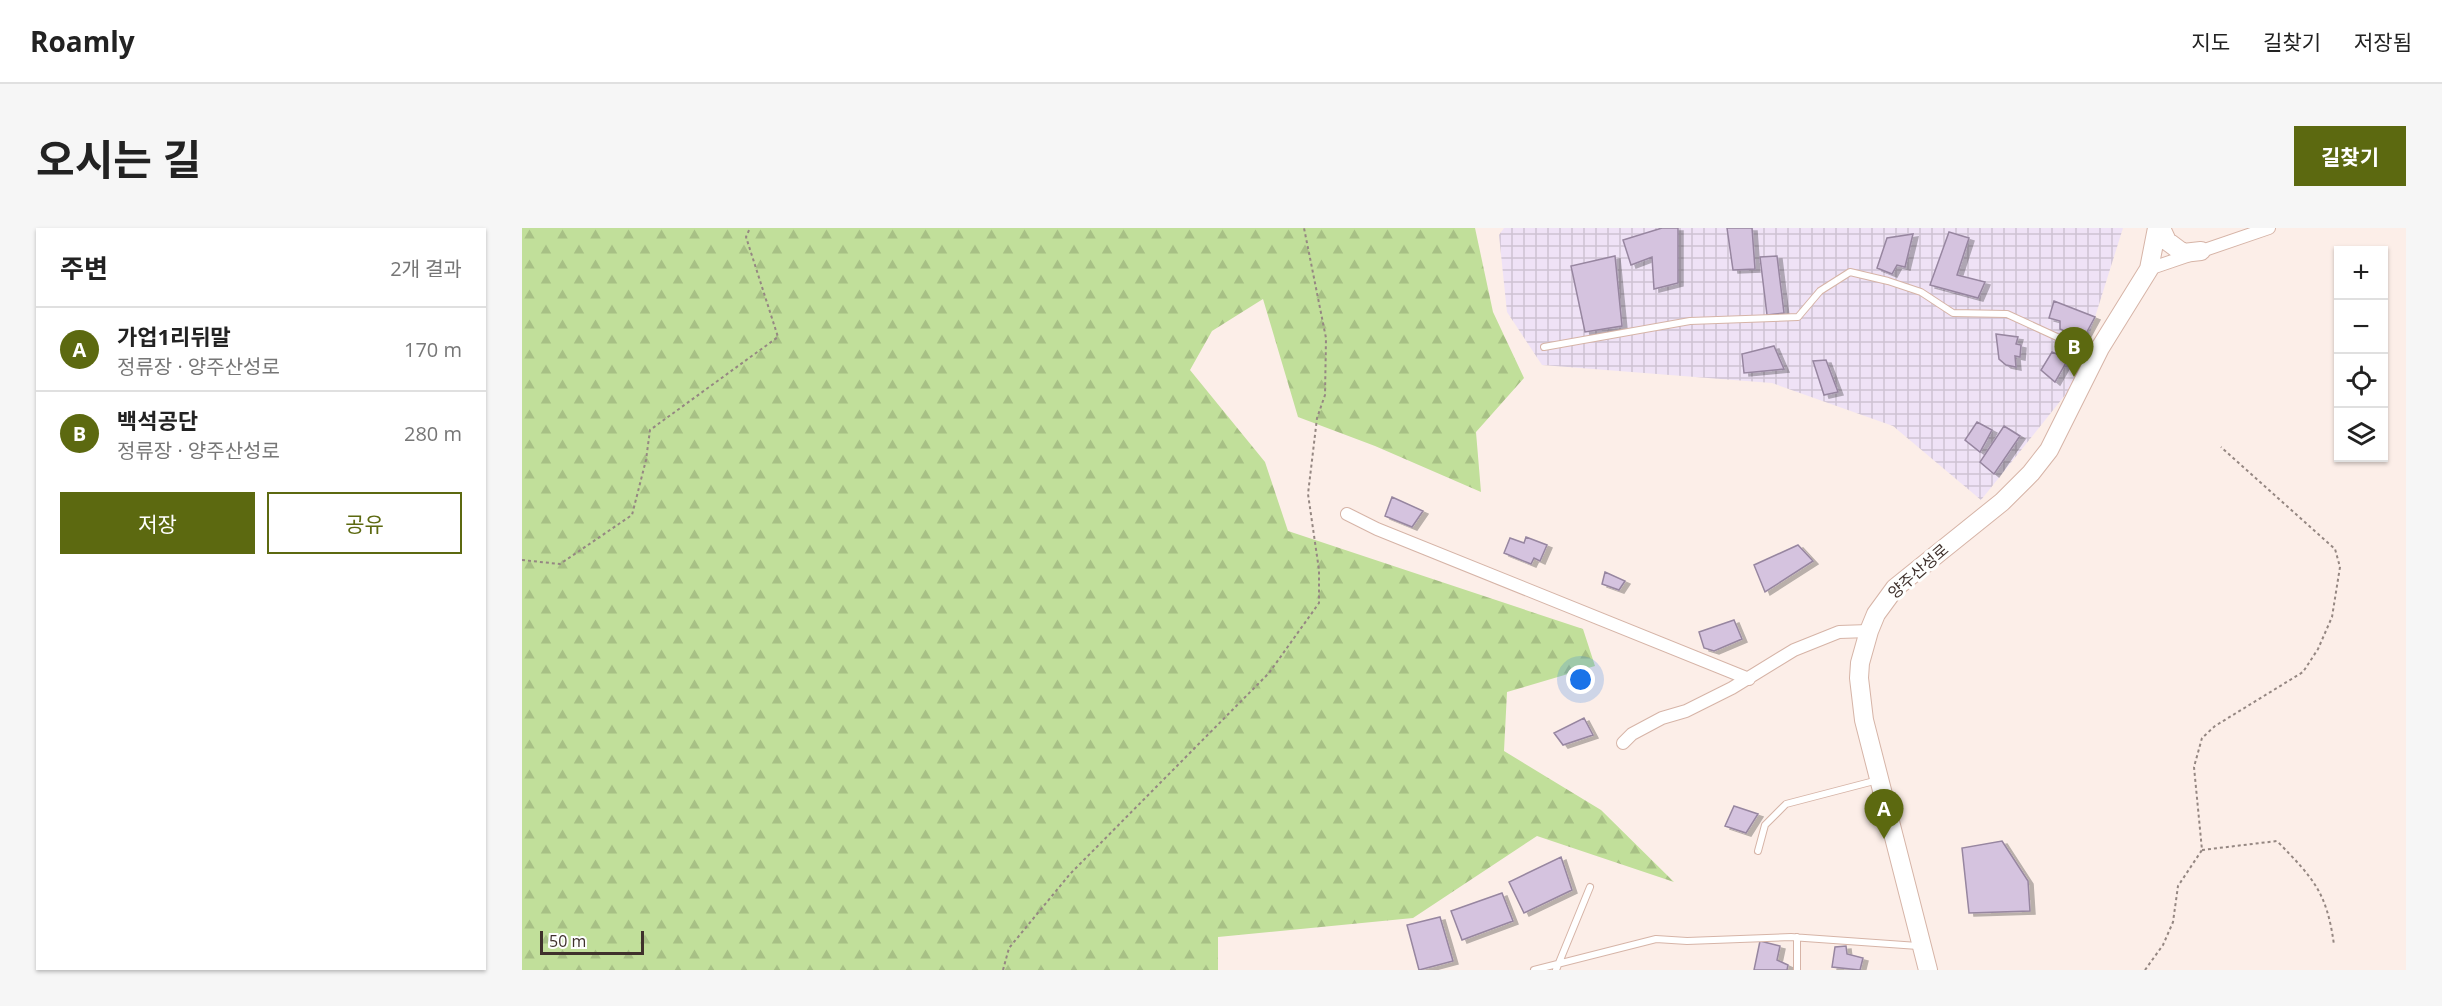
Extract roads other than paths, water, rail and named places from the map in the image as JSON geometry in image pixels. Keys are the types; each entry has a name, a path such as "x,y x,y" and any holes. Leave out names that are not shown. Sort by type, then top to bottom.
{"street":[{"path":"2159,228 2167,241 2183,253 2201,251"},
{"name":"양주산성로","path":"1928,970 1861,705 1860,663 1869,631 1876,614 1895,588 2002,502 2031,473 2060,433 2097,356 2121,312 2149,269 2159,228"},
{"path":"2149,269 2269,228"},
{"path":"1347,514 1377,529 1749,680"},
{"path":"1623,743 1632,734 1662,718 1686,711 1749,680 1794,650 1839,632 1869,631"}],"lane":[{"path":"1544,346 1690,321 1798,317 1820,291 1850,272 1921,292 1953,313 2007,314 2097,356"},
{"path":"1758,850 1765,825 1786,804 1879,779"},
{"path":"1557,967 1590,887"},
{"path":"1534,970 1557,967 1656,939 1797,937 1922,946"},
{"path":"1797,937 1797,970"}],"place":[{"name":"백석공단","path":"2074,377"},
{"name":"가업1리뒤말","path":"1884,839"}]}
